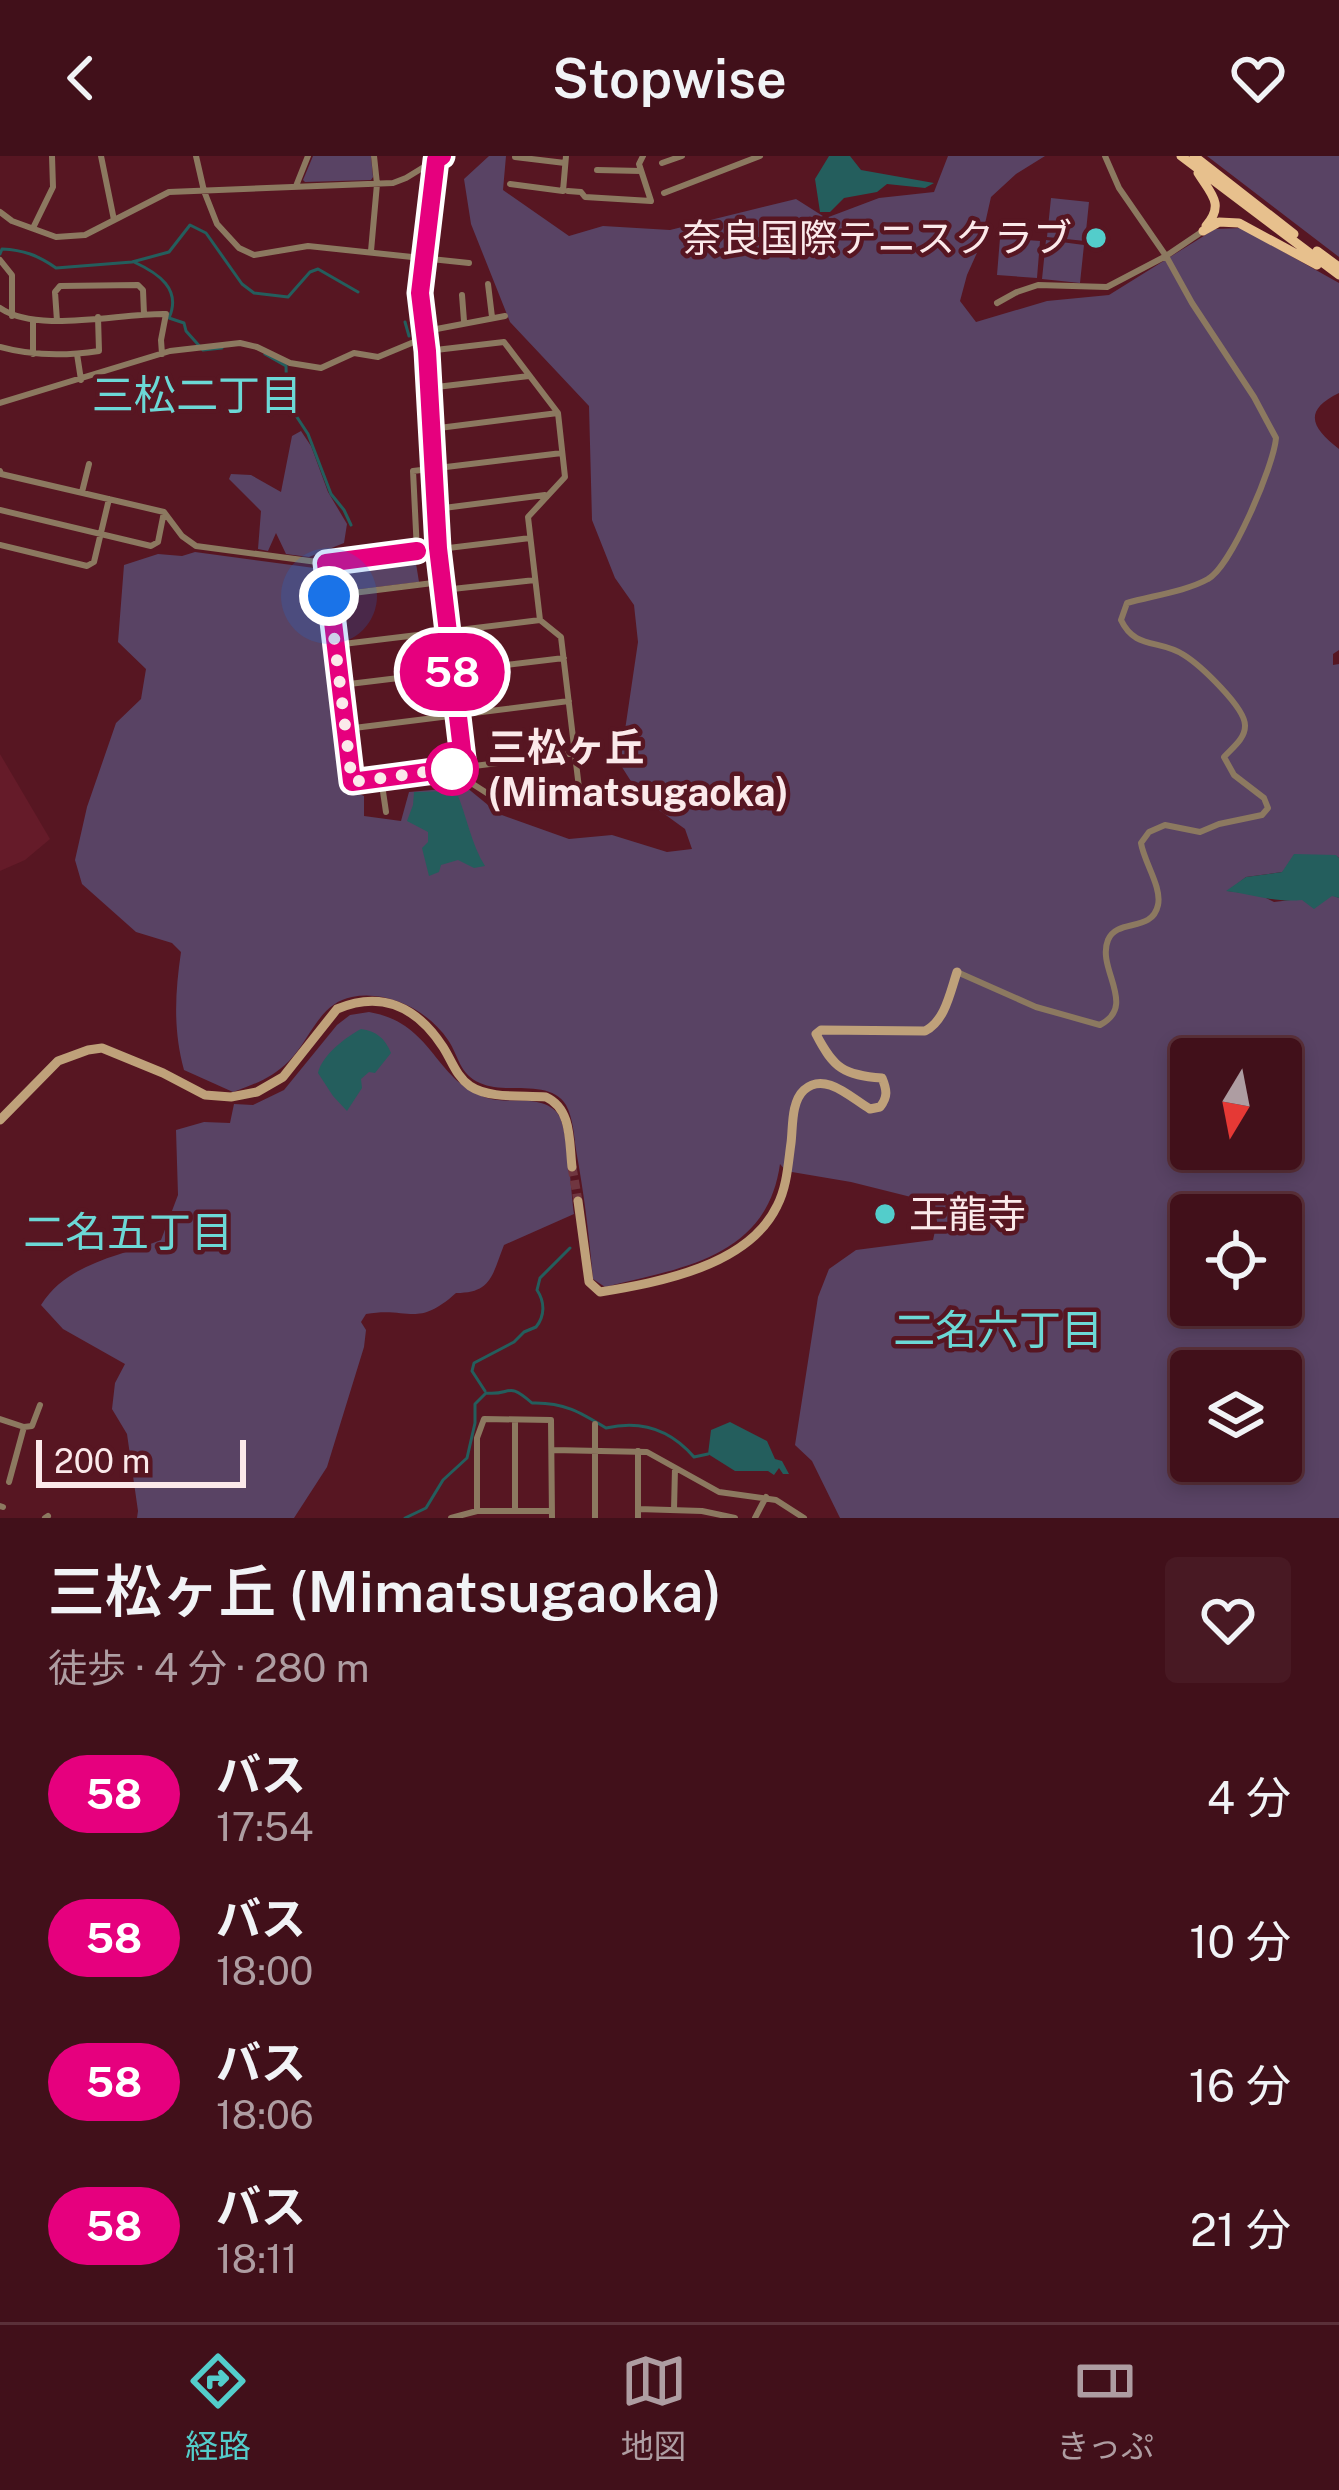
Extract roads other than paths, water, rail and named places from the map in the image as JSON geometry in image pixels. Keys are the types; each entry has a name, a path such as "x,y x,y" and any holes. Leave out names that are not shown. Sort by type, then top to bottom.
{"main road":[{"path":"1181,156 1194,161 1339,273"},
{"path":"1194,161 1216,206 1203,231"},
{"path":"1203,231 1230,221 1245,225 1339,273"}],"street":[{"path":"33,228 53,187 52,156"},
{"path":"101,156 113,220"},
{"path":"196,156 217,224 239,248 254,255 308,246 470,263"},
{"path":"295,187 308,156"},
{"path":"371,251 377,184 374,156"},
{"path":"568,191 585,197 651,201 639,164 643,156"},
{"path":"662,163 682,156"},
{"path":"664,193 737,160 760,156"},
{"path":"578,1201 589,1282 600,1292 673,1276 724,1258 759,1230 779,1203 800,1094 818,1083 831,1085 870,1109 880,1107 885,1098 882,1078 863,1078 836,1065 816,1034 821,1030 932,1029 957,972 1036,1007 1100,1025 1107,1022 1116,1004 1106,954 1108,940 1116,930 1148,920 1160,899 1144,858 1144,837 1165,825 1200,832 1262,815 1268,808 1264,798 1234,775 1224,757 1243,736 1246,724 1230,698 1184,655 1134,639 1121,620 1127,603 1210,579 1223,567 1264,478 1276,438 1166,256 1119,188 1105,156"},
{"path":"0,212 56,237 86,235 169,192 393,183 438,157"},
{"path":"427,351 504,342 557,413 565,477 528,517 540,620 561,637 579,788 572,795 504,803 465,779 459,768 420,293 438,157"},
{"path":"510,184 562,190 566,159 515,157"},
{"path":"597,170 641,171"},
{"path":"997,303 1038,285 1107,287 1203,231"},
{"path":"0,260 12,275 12,316"},
{"path":"56,276 57,321"},
{"path":"488,284 492,317"},
{"path":"55,292 60,286 138,285 143,290 144,314"},
{"path":"462,295 464,322"},
{"path":"0,308 33,322 166,314 162,354"},
{"path":"0,404 162,354 240,343 290,363 321,368 354,353 378,357 414,343 424,333 505,316"},
{"path":"0,347 33,354 98,351 98,317"},
{"path":"33,322 33,354"},
{"path":"77,354 81,380"},
{"path":"428,388 529,376"},
{"path":"431,429 557,413"},
{"path":"417,551 413,471 562,453"},
{"path":"82,492 89,464"},
{"path":"0,475 164,512 196,546 326,563 530,538"},
{"path":"436,509 548,495"},
{"path":"0,545 88,566 94,562 109,499"},
{"path":"0,510 151,546 158,542 164,512"},
{"path":"326,563 352,782 576,754"},
{"path":"329,596 535,580"},
{"path":"335,645 540,620"},
{"path":"340,686 564,658"},
{"path":"345,729 569,701"},
{"path":"381,778 386,812"},
{"path":"2,1115 58,1061 102,1048 206,1095 246,1096 283,1077 337,1009 378,999 398,1005 424,1025 464,1081 476,1090 555,1100 566,1115 572,1167"},
{"path":"0,1419 32,1426 40,1405"},
{"path":"515,1420 515,1511"},
{"path":"452,1518 477,1511 551,1515 551,1420 482,1422 477,1438 477,1511"},
{"path":"595,1424 595,1518"},
{"path":"9,1482 24,1427"},
{"path":"553,1450 638,1450 719,1492 766,1498 804,1518"},
{"path":"638,1450 638,1514 674,1510 735,1518"},
{"path":"674,1510 675,1468"},
{"path":"755,1518 766,1498"}],"water":[{"path":"829,156 850,156 861,170 934,183 925,188 887,184 877,192 844,198 830,212 820,212 815,179"},
{"path":"456,791 485,866 474,868 458,860 441,865 439,872 429,876 422,848 428,832 407,821 414,792"},
{"path":"1294,854 1336,855 1339,898 1332,896 1314,909 1302,900 1226,891 1246,877 1282,872"},
{"path":"361,1029 379,1036 391,1053 375,1073 361,1079 362,1088 347,1111 318,1073 329,1053"},
{"path":"730,1422 767,1441 789,1474 779,1468 774,1475 735,1471 708,1454 711,1430"}],"waterway":[{"path":"0,254 2,249 24,252 56,268 132,262 169,252 190,225 206,233 242,284 254,293 288,297 318,269 358,292"},
{"path":"134,262 170,290 169,318 184,323 203,350 222,348"},
{"path":"405,322 409,336"},
{"path":"265,354 286,366 287,402 308,434 331,494 351,525"},
{"path":"485,1391 472,1371 474,1363 536,1327 543,1309 537,1290 540,1278 570,1248"},
{"path":"405,1518 426,1508 443,1480 467,1458 475,1404 486,1393 513,1391 532,1403 571,1409 606,1428 654,1429 694,1457 708,1454"}],"tunnel":[{"path":"572,1167 578,1201"}],"place":[{"name":"奈良国際テニスクラブ","path":"1096,238"},
{"name":"三松ヶ丘 (Mimatsugaoka)","path":"452,769"},
{"name":"王龍寺","path":"885,1214"}],"district":[{"name":"三松二丁目","path":"197,394"},
{"name":"二名五丁目","path":"128,1231"},
{"name":"二名六丁目","path":"998,1329"}]}
